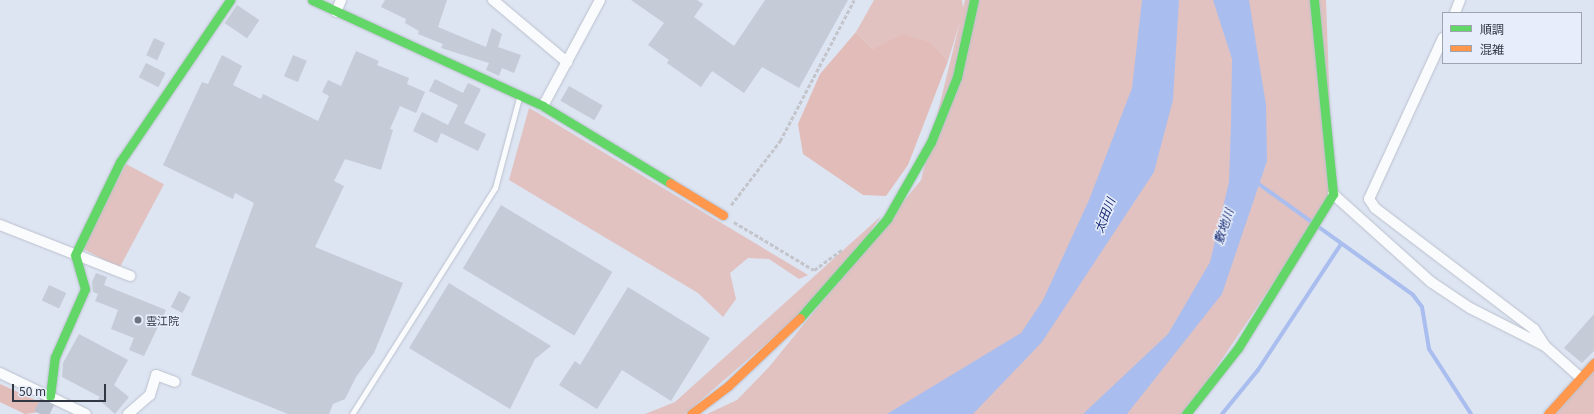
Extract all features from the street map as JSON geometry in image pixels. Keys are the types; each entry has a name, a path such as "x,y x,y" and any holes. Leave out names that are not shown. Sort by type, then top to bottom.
{"street":[{"path":"50,396 55,357 85,290 75,255 120,162 230,0"},
{"path":"312,0 543,106 724,215"},
{"path":"336,12 341,0"},
{"path":"493,0 567,62"},
{"path":"543,106 600,0"},
{"path":"691,414 728,386 822,297 887,219 931,142 957,77 974,0"},
{"path":"1186,414 1238,348 1333,194 1314,0"},
{"path":"1455,12 1460,0"},
{"path":"1442,40 1369,199 1375,208 1534,329 1545,346"},
{"path":"1333,194 1431,282 1470,308 1545,346 1581,378"},
{"path":"0,225 130,276"},
{"path":"1548,414 1594,363"},
{"path":"0,373 86,414"},
{"path":"128,414 150,395 156,375 175,382"}],"lane":[{"path":"352,414 496,188 520,95"}],"path":[{"path":"848,245 814,270 724,215 780,141 854,0"}],"shaded area":[{"path":"874,0 962,0 963,8 965,0 1326,0 1333,194 1185,414 707,414 737,400 769,367 921,180 960,22 948,61 932,43 873,49 856,32"},
{"path":"856,32 873,49 903,34 932,43 948,61 908,165 886,196 863,195 803,154 798,124 820,74"},
{"path":"529,108 808,275 799,279 769,259 748,258 730,273 736,299 723,317 698,293 509,180"},
{"path":"126,164 164,184 119,268 81,248"},
{"path":"881,216 833,285 685,414 645,414 675,402"},
{"path":"1594,362 1594,414 1553,414"},
{"path":"0,384 40,402 39,412 25,414 0,402"}],"water":[{"name":"太田川","path":"1142,0 1179,0 1173,100 1154,172 1042,342 973,414 887,414 1021,333 1043,300 1089,200 1132,88"},
{"name":"敷地川","path":"1213,0 1249,0 1266,105 1267,161 1222,294 1127,414 1083,414 1168,334 1210,262 1229,182 1232,59"}],"building":[{"path":"385,0 447,0 438,27 486,47 492,28 502,34 498,47 521,55 514,73 502,68 499,76 486,70 489,63 441,48 443,44 418,34 419,31 405,23 406,19 381,7"},
{"path":"631,0 697,0 703,4 694,17 734,46 765,0 848,0 799,88 762,67 744,93 712,71 701,87 667,63 669,60 648,45 664,23"},
{"path":"237,5 259,20 247,38 225,23"},
{"path":"154,38 165,43 157,60 146,55"},
{"path":"356,51 379,61 377,65 409,78 407,84 425,92 416,113 400,106 390,129 393,130 381,170 345,159 334,181 344,186 315,247 403,283 374,353 356,377 345,399 333,404 329,414 288,414 191,375 254,203 235,193 233,199 163,165 202,82 208,84 222,55 242,66 233,85 261,99 263,94 318,121 329,96 322,92 328,80 341,86"},
{"path":"293,55 307,61 298,82 284,76"},
{"path":"146,63 166,73 158,87 139,77"},
{"path":"435,79 463,93 468,83 481,89 464,123 486,134 478,151 441,133 437,143 413,131 422,112 448,125 458,105 429,91"},
{"path":"569,86 603,106 594,120 560,101"},
{"path":"501,205 612,272 574,335 463,268"},
{"name":"雲江院","path":"96,273 107,277 104,285 166,310 144,356 129,350 134,338 111,329 118,310 95,301 98,294 93,292 92,282"},
{"path":"449,283 551,346 535,359 510,409 409,348"},
{"path":"49,285 66,293 59,308 42,300"},
{"path":"628,287 710,338 671,401 622,370 597,409 559,385 575,361 580,365"},
{"path":"179,291 191,297 182,313 171,307"},
{"path":"1594,314 1594,351 1582,363 1564,348"},
{"path":"79,334 128,360 114,385 129,397 115,414 98,399 100,397 62,377 63,363"}],"waterway":[{"path":"1256,182 1413,295 1422,307 1429,349 1471,414"},
{"path":"1222,414 1258,370 1341,244"}],"tunnel":[{"path":"41,414 50,396"}],"traffic: fast":[{"path":"50,396 55,357 85,289 75,255 120,162 230,0"},
{"path":"312,0 543,106 670,183"},
{"path":"800,318 887,219 931,142 957,77 974,0"},
{"path":"1186,414 1238,348 1333,194 1314,0"}],"traffic: slow":[{"path":"670,183 723,215"},
{"path":"691,414 728,386 800,318"},
{"path":"1548,414 1594,363"}],"place":[{"name":"雲江院","path":"138,320"}]}
